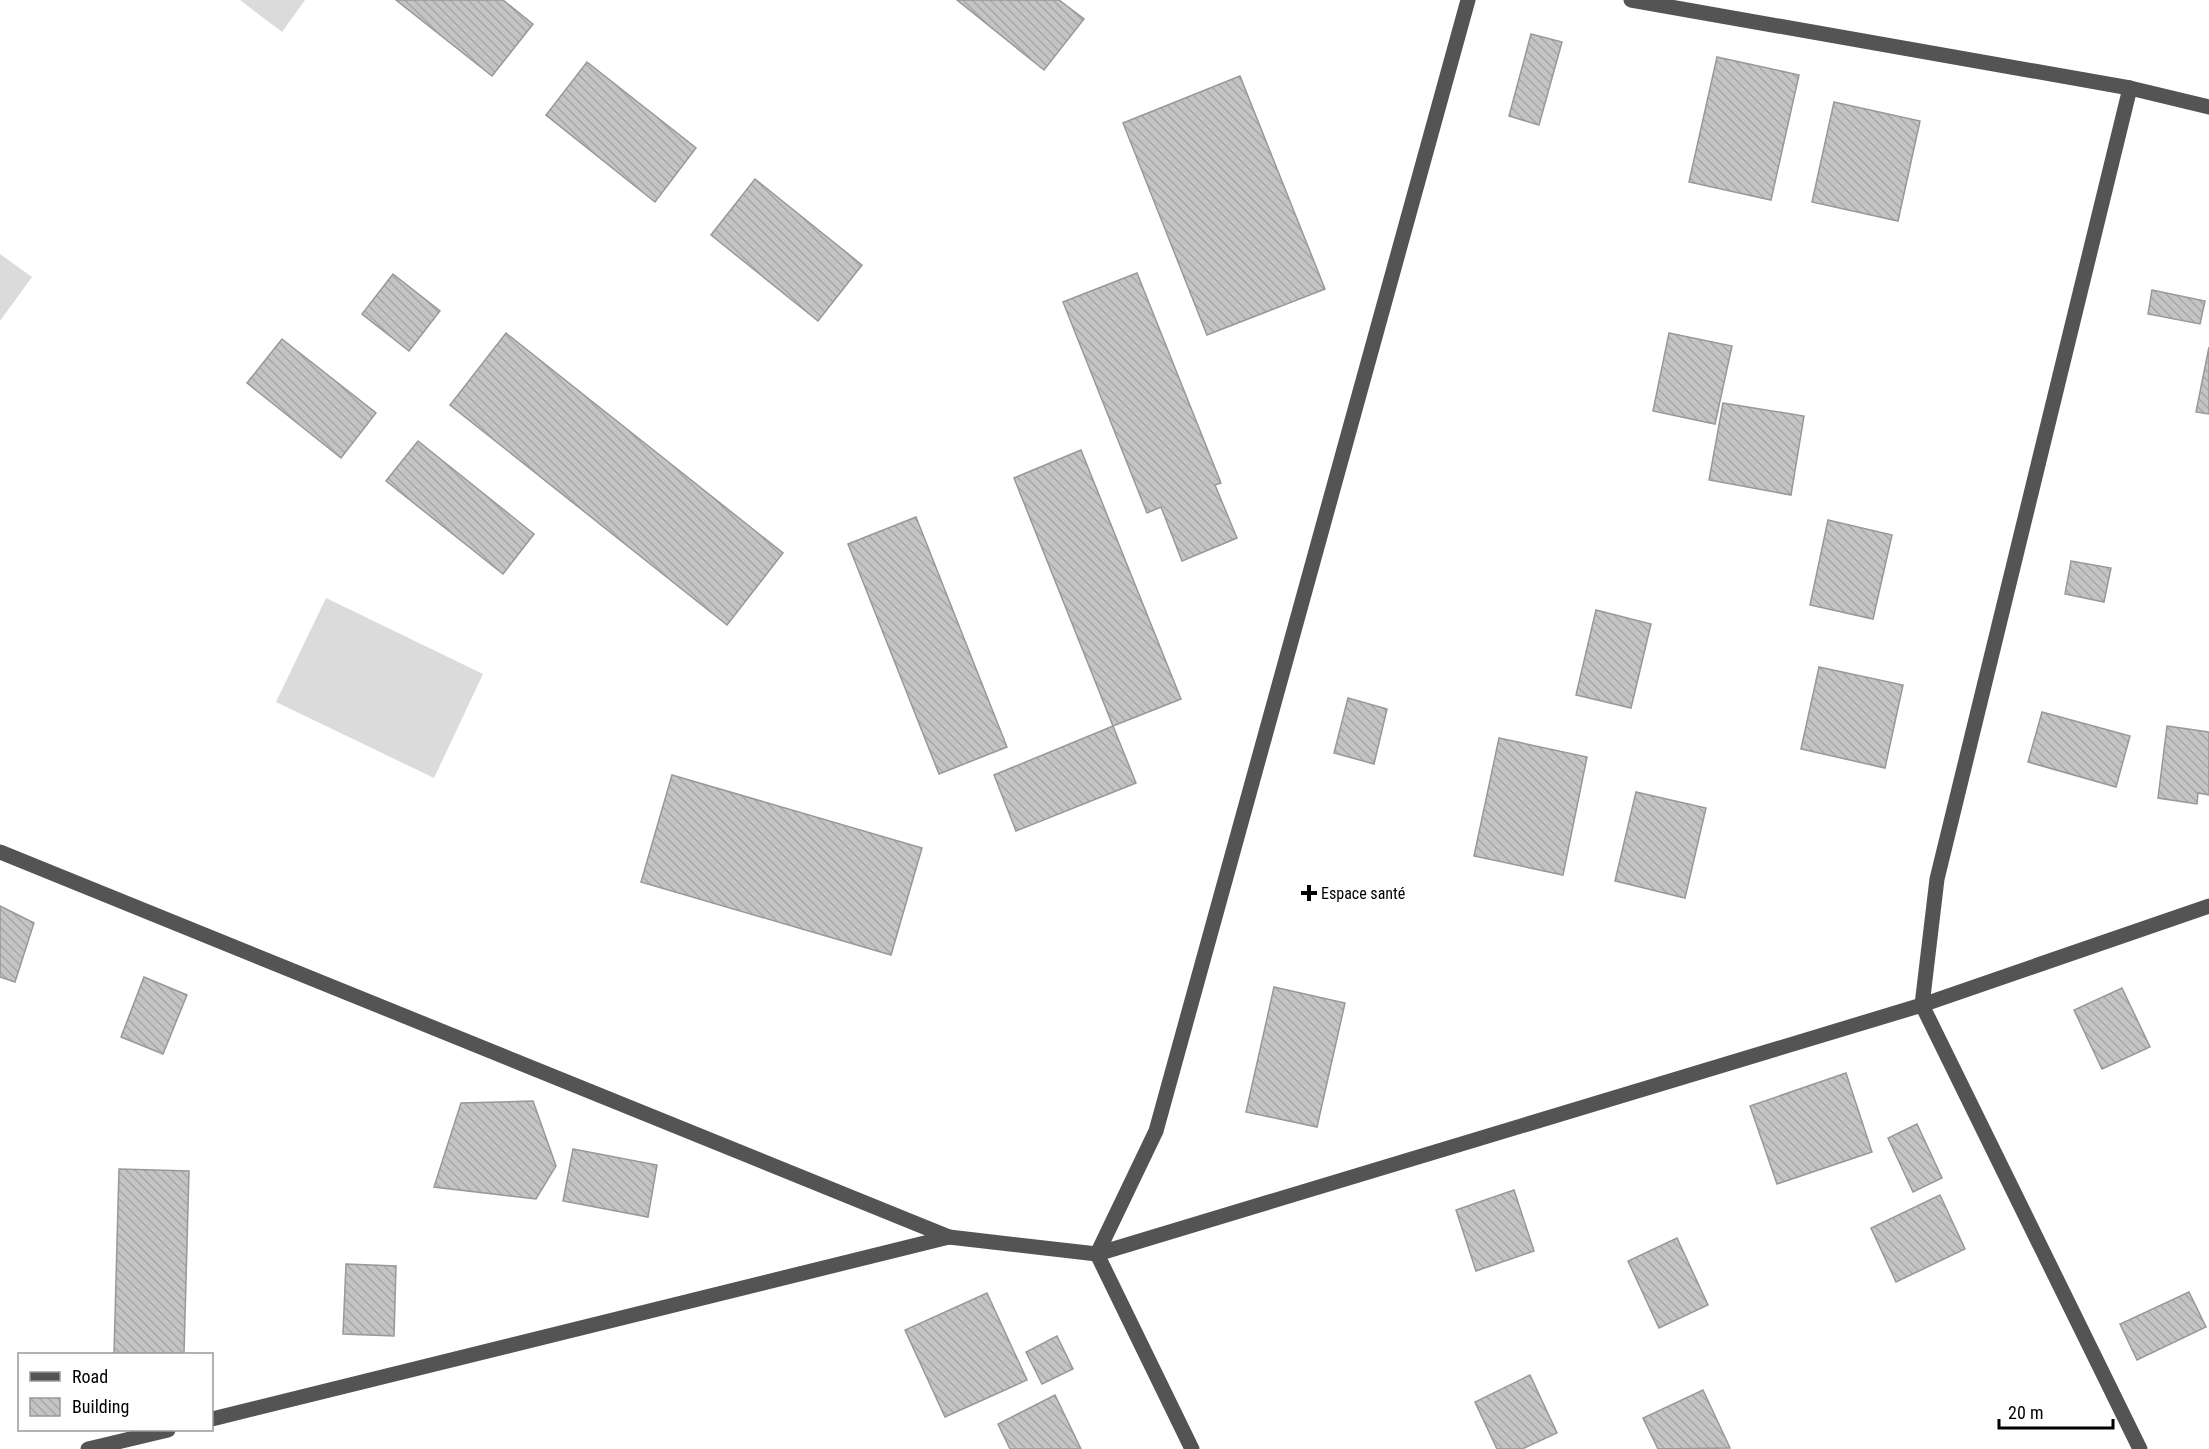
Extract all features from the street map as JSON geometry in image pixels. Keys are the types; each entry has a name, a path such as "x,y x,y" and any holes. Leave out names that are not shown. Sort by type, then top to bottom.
{"street":[{"path":"1097,1254 1156,1131 1468,0"},
{"path":"1631,0 2130,88 2209,107"},
{"path":"2130,88 1937,879 1922,1005 2140,1449"},
{"path":"0,852 949,1237 1097,1254 1922,1005 2209,906"},
{"path":"213,1419 949,1237"},
{"path":"1097,1254 1192,1449"},
{"path":"88,1449 164,1431"}],"shaded area":[{"path":"240,0 305,0 282,32"},
{"path":"0,254 32,277 0,321"},
{"path":"326,598 483,674 434,778 276,702"}],"building":[{"path":"396,0 503,0 533,24 492,76"},
{"path":"957,0 1059,0 1084,19 1044,70"},
{"path":"1531,34 1562,42 1539,125 1509,116"},
{"path":"1717,57 1799,75 1771,200 1689,182"},
{"path":"587,62 696,148 655,202 546,115"},
{"path":"1240,76 1325,289 1207,335 1123,123"},
{"path":"1834,102 1920,121 1898,221 1812,202"},
{"path":"755,179 862,265 818,321 711,235"},
{"path":"1137,273 1221,483 1215,485 1237,538 1182,561 1161,507 1147,513 1063,302"},
{"path":"393,274 440,311 409,351 362,314"},
{"path":"2152,290 2205,301 2200,324 2148,314"},
{"path":"506,333 783,553 727,625 450,405"},
{"path":"1669,333 1732,346 1715,424 1653,411"},
{"path":"282,339 376,413 341,458 247,383"},
{"path":"2209,347 2209,414 2196,412"},
{"path":"1723,403 1804,416 1791,495 1709,480"},
{"path":"418,441 534,534 503,574 386,481"},
{"path":"1081,450 1181,699 1113,726 1014,478"},
{"path":"916,517 1007,747 939,774 848,544"},
{"path":"1828,520 1892,535 1873,619 1810,605"},
{"path":"2071,561 2111,568 2104,602 2065,594"},
{"path":"1596,610 1651,624 1631,708 1576,695"},
{"path":"1819,667 1903,685 1885,768 1801,749"},
{"path":"1348,698 1387,709 1374,764 1334,753"},
{"path":"2042,712 2130,736 2116,787 2028,762"},
{"path":"1113,726 1136,783 1016,831 994,775"},
{"path":"2167,726 2209,732 2209,795 2198,793 2197,804 2158,798"},
{"path":"1499,738 1587,757 1563,875 1474,856"},
{"path":"672,775 922,848 891,955 641,882"},
{"path":"1636,792 1706,808 1685,898 1615,881"},
{"path":"0,906 34,923 15,982 0,977"},
{"path":"144,977 187,995 163,1054 121,1037"},
{"path":"1274,987 1345,1003 1317,1127 1246,1112"},
{"path":"2122,988 2150,1047 2102,1069 2074,1010"},
{"path":"1846,1073 1872,1152 1777,1184 1750,1106"},
{"path":"533,1101 556,1166 536,1199 434,1187 461,1103"},
{"path":"1917,1124 1942,1178 1913,1192 1888,1138"},
{"path":"573,1149 657,1165 648,1217 563,1201"},
{"path":"119,1169 189,1171 184,1353 114,1353"},
{"path":"1514,1190 1534,1251 1476,1271 1456,1210"},
{"path":"1940,1195 1965,1249 1896,1282 1871,1228"},
{"path":"1677,1238 1708,1305 1659,1328 1628,1261"},
{"path":"346,1264 396,1266 394,1336 343,1334"},
{"path":"2189,1292 2206,1327 2137,1360 2120,1324"},
{"path":"987,1293 1027,1380 945,1417 905,1330"},
{"path":"1057,1336 1073,1369 1042,1384 1026,1352"},
{"path":"1530,1375 1557,1433 1522,1449 1497,1449 1475,1402"},
{"path":"1703,1390 1730,1448 1658,1449 1643,1418"},
{"path":"1055,1395 1081,1449 1010,1449 998,1424"}],"place":[{"name":"Espace santé","path":"1309,893"}]}
